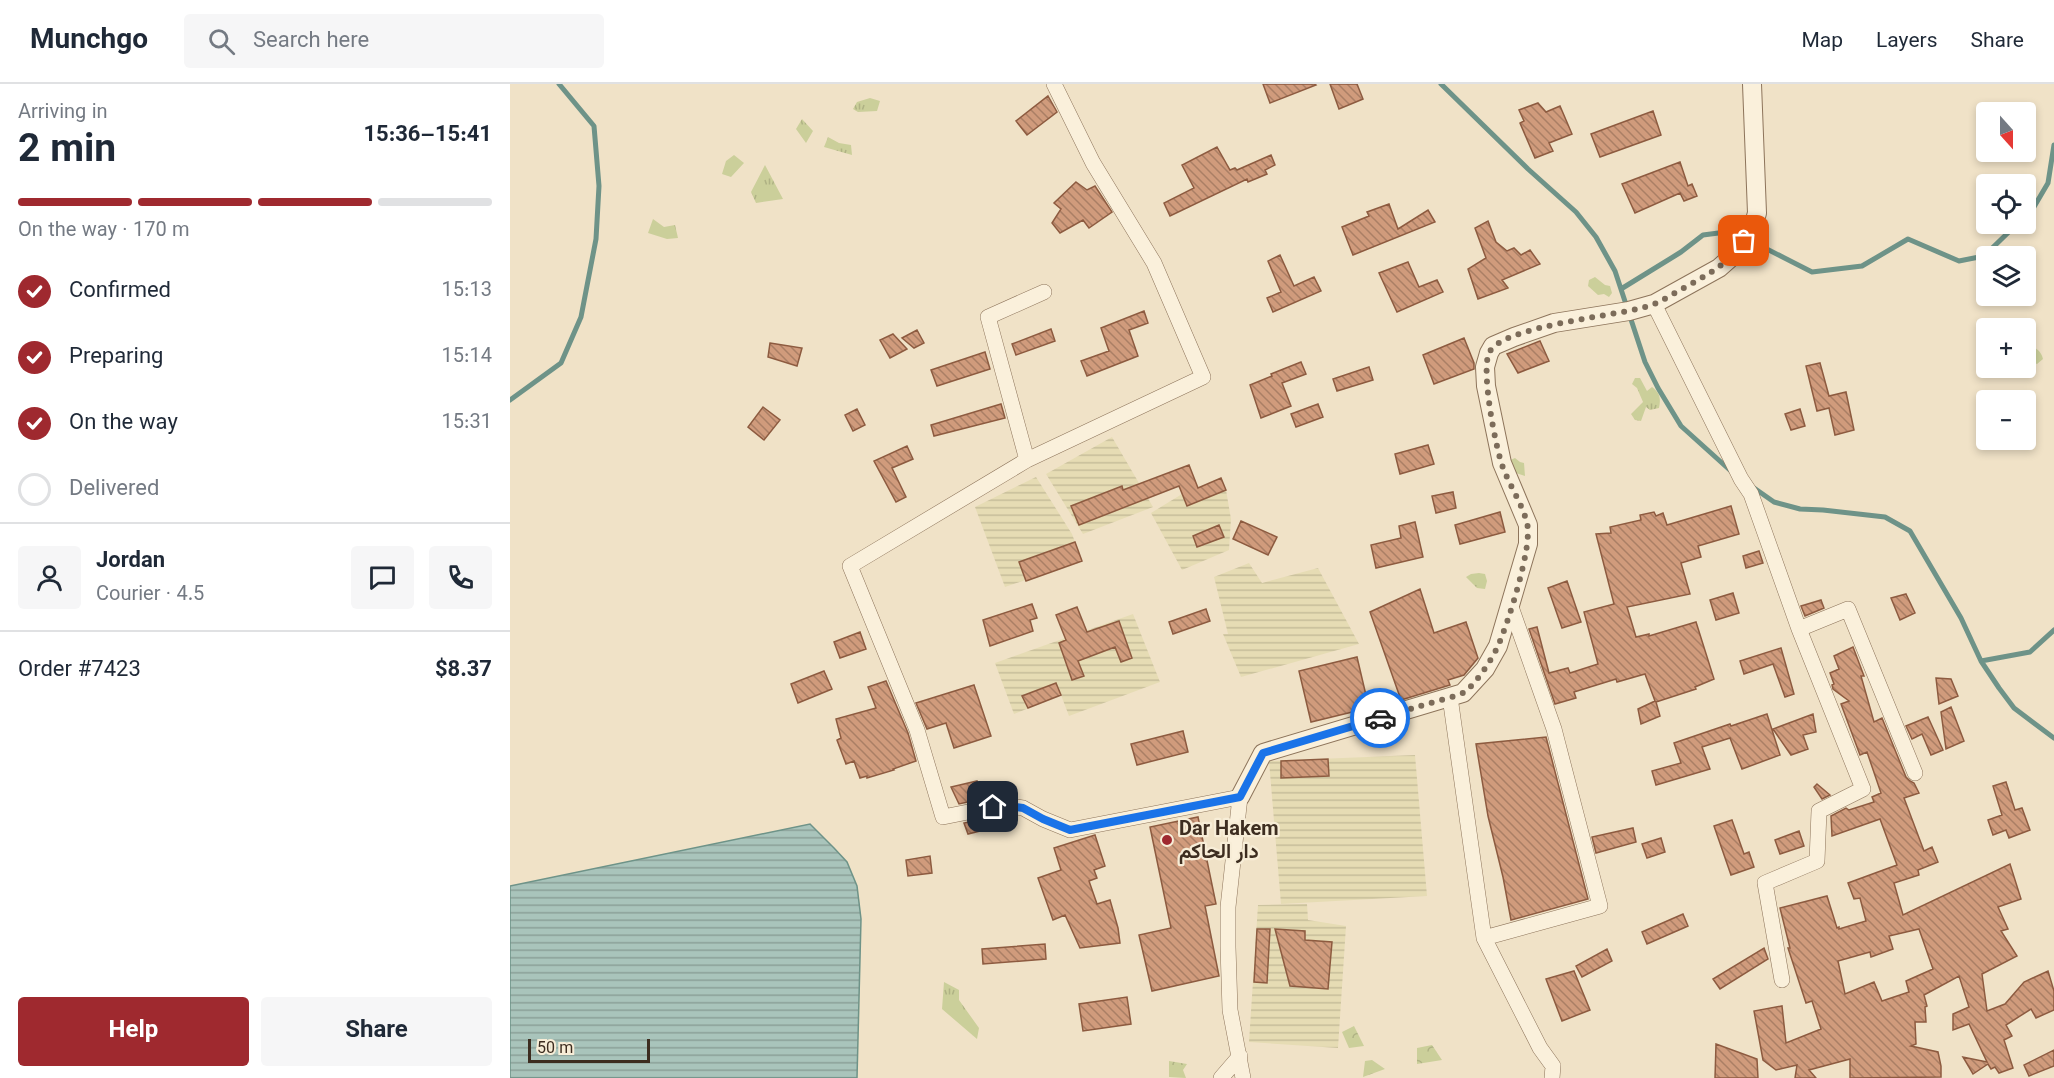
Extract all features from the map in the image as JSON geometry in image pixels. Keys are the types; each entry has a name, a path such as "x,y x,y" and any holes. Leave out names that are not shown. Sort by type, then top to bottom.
{"street":[{"path":"1053,84 1093,163 1154,262 1203,377 1027,459 850,566 917,730 943,817 1010,806 1023,808 1070,830 1240,797"},
{"path":"1243,1078 1230,1010 1228,947 1228,907 1240,797 1263,753 1464,693 1485,669 1498,645 1528,549 1528,525 1502,464 1486,386 1485,367 1489,353 1493,346 1554,323 1629,311 1654,304 1719,268 1736,253 1753,227 1757,213 1752,84"},
{"path":"1027,459 988,317 1044,292"},
{"path":"1654,304 1741,479 1751,494 1799,629 1863,789 1819,811 1817,861 1765,883 1782,980"},
{"path":"1484,938 1600,906 1554,729 1511,607"},
{"path":"1799,629 1848,609 1915,773"},
{"path":"1450,697 1484,938 1540,1048 1553,1066 1552,1078"},
{"path":"1221,1078 1240,1056"}],"shaded area":[{"path":"1112,437 1153,507 1083,534 1046,474"},
{"path":"1036,477 1072,534 1082,561 1005,587 975,507"},
{"path":"1221,478 1226,490 1231,519 1229,550 1182,570 1151,513 1182,494"},
{"path":"1249,563 1262,583 1318,568 1359,644 1241,677 1223,634 1228,634 1214,577"},
{"path":"1133,614 1160,682 1069,716 1061,695 1014,714 995,663"},
{"path":"1415,755 1427,896 1281,904 1269,761"},
{"path":"1307,904 1308,920 1346,926 1338,1048 1249,1042 1258,905"}],"green space":[{"path":"870,98 880,101 877,111 858,112 853,109 857,102"},
{"path":"802,119 813,131 806,143 796,129"},
{"path":"828,137 839,143 851,145 852,155 824,147"},
{"path":"734,155 744,163 731,177 722,174 726,161"},
{"path":"765,165 783,199 756,203 751,192"},
{"path":"653,219 664,227 675,225 678,238 667,239 648,233"},
{"path":"1595,277 1610,286 1612,293 1609,297 1604,294 1598,295 1588,286 1589,280"},
{"path":"2036,348 2043,359 2036,364"},
{"path":"1635,378 1640,378 1647,391 1652,387 1655,389 1660,399 1659,408 1650,410 1646,407 1641,421 1635,420 1631,414 1643,402 1637,388 1632,384"},
{"path":"1515,458 1524,463 1525,476 1510,471 1508,461"},
{"path":"1479,573 1485,574 1487,581 1485,589 1477,588 1466,577"},
{"path":"944,982 959,990 959,1000 979,1028 977,1039 942,1009"},
{"path":"1354,1026 1364,1046 1349,1048 1342,1032"},
{"path":"1432,1045 1442,1060 1417,1064 1417,1048"},
{"path":"1372,1060 1385,1069 1363,1077 1365,1061"},
{"path":"1169,1061 1187,1064 1183,1070 1186,1078 1169,1077"}],"water":[{"path":"810,824 847,862 857,886 861,919 857,1078 510,1078 510,886"}],"building":[{"path":"1263,84 1315,84 1316,85 1270,103"},
{"path":"1330,84 1357,84 1363,99 1339,109"},
{"path":"1048,96 1057,112 1027,135 1016,121"},
{"path":"1538,103 1546,112 1560,106 1572,134 1549,143 1553,151 1535,158 1520,123 1524,121 1519,110"},
{"path":"1653,111 1661,135 1600,157 1591,134"},
{"path":"1217,147 1230,170 1235,168 1237,170 1271,155 1275,165 1265,170 1267,174 1248,182 1247,179 1170,216 1164,203 1194,188 1182,165"},
{"path":"1680,162 1688,186 1692,184 1697,196 1684,201 1680,193 1635,213 1622,184"},
{"path":"1076,182 1087,190 1095,186 1112,212 1089,228 1083,220 1060,233 1052,223 1061,209 1054,203"},
{"path":"1389,204 1398,229 1428,210 1435,222 1353,255 1342,227 1369,216 1367,212"},
{"path":"1488,221 1496,242 1507,251 1514,248 1521,255 1530,250 1540,264 1502,280 1508,288 1478,299 1468,269 1486,258 1475,228"},
{"path":"1280,255 1294,286 1314,277 1321,291 1273,312 1267,298 1281,292 1268,261"},
{"path":"1408,262 1419,287 1437,280 1443,292 1397,312 1379,273"},
{"path":"1144,311 1148,323 1129,330 1138,356 1087,376 1081,361 1109,351 1101,328"},
{"path":"1051,329 1055,341 1016,355 1012,344"},
{"path":"917,330 924,343 914,348 902,338"},
{"path":"893,334 907,349 890,358 880,340"},
{"path":"1464,338 1474,363 1474,369 1434,384 1423,355"},
{"path":"1540,341 1549,361 1518,373 1507,354"},
{"path":"770,343 802,348 797,366 768,357"},
{"path":"985,352 990,369 937,386 931,370"},
{"path":"1301,362 1306,374 1282,383 1291,406 1261,418 1250,385"},
{"path":"1820,363 1829,396 1846,392 1854,430 1835,435 1829,408 1817,411 1806,366"},
{"path":"1369,367 1373,380 1337,391 1333,379"},
{"path":"1001,404 1005,418 934,436 931,425"},
{"path":"1318,404 1323,417 1296,427 1291,414"},
{"path":"763,407 780,420 764,440 748,427"},
{"path":"857,409 865,425 853,431 845,415"},
{"path":"1800,409 1805,426 1791,430 1785,414"},
{"path":"1428,445 1434,464 1400,474 1395,454"},
{"path":"907,446 913,459 892,468 906,497 896,502 874,461"},
{"path":"1189,465 1198,488 1221,478 1226,490 1187,506 1179,486 1079,525 1071,506 1122,486 1123,490"},
{"path":"1453,492 1456,508 1436,513 1432,496"},
{"path":"1731,506 1739,534 1698,546 1701,557 1681,563 1690,594 1627,607 1636,637 1649,634 1649,636 1696,622 1714,679 1695,687 1696,689 1656,702 1660,716 1641,724 1638,709 1655,701 1645,674 1617,682 1616,679 1574,692 1576,698 1555,704 1529,629 1537,627 1549,673 1568,668 1570,673 1598,664 1584,612 1614,604 1596,534 1611,533 1610,527 1641,520 1640,515 1654,512 1656,516 1663,513 1667,525"},
{"path":"1500,512 1505,532 1460,544 1455,525"},
{"path":"1241,521 1277,537 1268,555 1233,539"},
{"path":"1415,522 1423,557 1376,568 1371,545 1401,538 1399,526"},
{"path":"1219,525 1224,537 1197,547 1193,536"},
{"path":"1075,542 1082,561 1026,581 1019,562"},
{"path":"1759,551 1763,563 1746,568 1743,556"},
{"path":"1567,581 1581,622 1562,628 1548,588"},
{"path":"1420,589 1434,633 1466,622 1478,658 1464,675 1448,680 1450,685 1401,700 1370,612"},
{"path":"1733,593 1739,613 1716,620 1710,600"},
{"path":"1906,594 1915,613 1900,620 1891,598"},
{"path":"1821,600 1824,608 1805,616 1801,606"},
{"path":"1032,604 1037,618 1030,620 1033,631 990,646 983,620"},
{"path":"1077,607 1087,632 1119,621 1132,658 1121,662 1115,647 1078,661 1084,676 1072,680 1059,643 1066,640 1056,615"},
{"path":"1206,609 1210,621 1173,634 1169,622"},
{"path":"860,632 866,649 840,658 834,642"},
{"path":"1853,647 1864,676 1861,676 1874,722 1882,718 1906,777 1914,783 1919,793 1904,798 1924,851 1932,847 1938,862 1918,870 1919,875 1894,883 1903,915 2010,864 2021,899 1998,907 2008,929 2001,931 2017,956 1982,974 1987,1011 2005,1004 2024,982 2048,971 2054,991 2054,1010 2036,1018 2031,1009 2006,1025 2012,1036 2004,1040 2013,1068 1999,1073 1995,1067 1991,1069 1988,1064 1973,1074 1963,1057 1987,1062 1969,1024 1953,1030 1953,1014 1969,1007 1959,976 1924,995 1927,1006 1925,1007 1926,1022 1915,1022 1916,1044 1911,1046 1938,1052 1941,1077 1850,1078 1850,1059 1809,1070 1816,1078 1795,1078 1797,1065 1776,1070 1763,1060 1754,1011 1782,1006 1786,1043 1821,1029 1812,1001 1806,1003 1788,948 1790,948 1780,908 1827,896 1837,928 1866,921 1860,898 1854,899 1848,883 1897,865 1880,819 1832,836 1831,816 1846,808 1849,810 1874,802 1872,797 1881,793 1867,752 1860,755 1841,704 1849,701 1833,689 1834,684 1830,673 1839,669 1834,656","holes":["1919,929 1933,969 1906,981 1909,992 1882,1001 1874,982 1845,994 1838,961 1870,952 1871,957 1893,949 1889,936"]},
{"path":"1781,648 1794,694 1785,697 1773,664 1744,674 1740,661"},
{"path":"1357,657 1369,708 1311,722 1299,671"},
{"path":"824,671 832,689 798,703 791,684"},
{"path":"1936,678 1951,679 1958,696 1939,704"},
{"path":"886,681 908,733 916,761 894,770 860,778 854,761 846,764 837,740 841,738 836,719 876,708 868,687"},
{"path":"1056,683 1061,695 1028,708 1022,696"},
{"path":"974,685 991,736 954,748 946,723 927,729 916,703"},
{"path":"1951,707 1964,741 1946,749 1941,712"},
{"path":"1767,714 1780,755 1742,769 1730,738 1702,747 1710,769 1656,785 1652,771 1681,763 1674,743"},
{"path":"1813,714 1816,732 1803,735 1808,749 1791,755 1773,729"},
{"path":"1928,717 1943,750 1931,755 1922,734 1912,739 1906,726"},
{"path":"1183,731 1188,752 1137,765 1131,744"},
{"path":"1546,737 1588,899 1511,920 1488,816 1476,744"},
{"path":"1328,759 1329,776 1281,778 1281,761"},
{"path":"977,781 981,799 959,804 951,787"},
{"path":"2006,782 2015,810 2022,808 2030,830 2009,838 2006,830 1993,835 1988,820 2002,815 1993,786"},
{"path":"1817,784 1830,795 1822,799 1814,787"},
{"path":"1198,817 1216,904 1205,906 1219,976 1152,991 1139,935 1171,928 1150,827"},
{"path":"990,818 992,828 968,834 964,823"},
{"path":"1732,820 1744,854 1749,852 1754,867 1731,875 1714,826"},
{"path":"1633,828 1636,842 1596,853 1592,837"},
{"path":"1799,831 1804,846 1780,854 1775,840"},
{"path":"1095,835 1105,866 1094,870 1097,878 1089,881 1097,904 1110,900 1120,943 1080,948 1065,915 1053,920 1038,878 1061,870 1054,848"},
{"path":"1661,838 1665,852 1647,858 1642,844"},
{"path":"930,856 932,873 908,876 906,860"},
{"path":"1683,914 1688,926 1647,944 1642,932"},
{"path":"1257,929 1270,929 1267,983 1254,982"},
{"path":"1275,929 1305,931 1305,940 1332,942 1328,989 1290,986"},
{"path":"1045,944 1046,959 983,964 982,949"},
{"path":"1764,948 1768,959 1720,989 1713,979"},
{"path":"1607,949 1612,961 1582,977 1576,966"},
{"path":"1574,971 1590,1010 1562,1021 1546,979"},
{"path":"1127,997 1131,1024 1083,1031 1079,1004"},
{"path":"1716,1044 1757,1059 1758,1078 1715,1078"},
{"path":"2054,1050 2054,1066 2029,1076 2024,1065"}],"waterway":[{"path":"510,400 561,363 581,317 596,239 599,186 594,126 559,84"},
{"path":"1441,84 1528,169 1576,212 1596,237 1615,271 1645,362 1658,388 1681,426 1732,472"},
{"path":"2036,203 2048,183 2054,145"},
{"path":"1621,289 1681,252 1703,235 1734,231"},
{"path":"1759,245 1812,272 1862,266 1908,239 1959,261 1984,256 2007,234"},
{"path":"1754,488 1774,502 1800,509 1885,517 1910,531 1961,618 1981,661 1999,688 2014,708 2054,738"},
{"path":"1981,661 2030,652 2054,630"}],"way so far":[{"path":"1380,718 1464,693 1485,669 1498,645 1511,607 1528,549 1528,525 1502,464 1486,386 1485,367 1493,346 1554,323 1629,311 1654,304 1719,268 1736,253 1744,241"}],"place":[{"name":"Dar Hakem دار الحاكم","path":"1167,840"}],"route":[{"path":"993,807 1023,808 1070,830 1240,797 1263,753 1380,718"}]}
